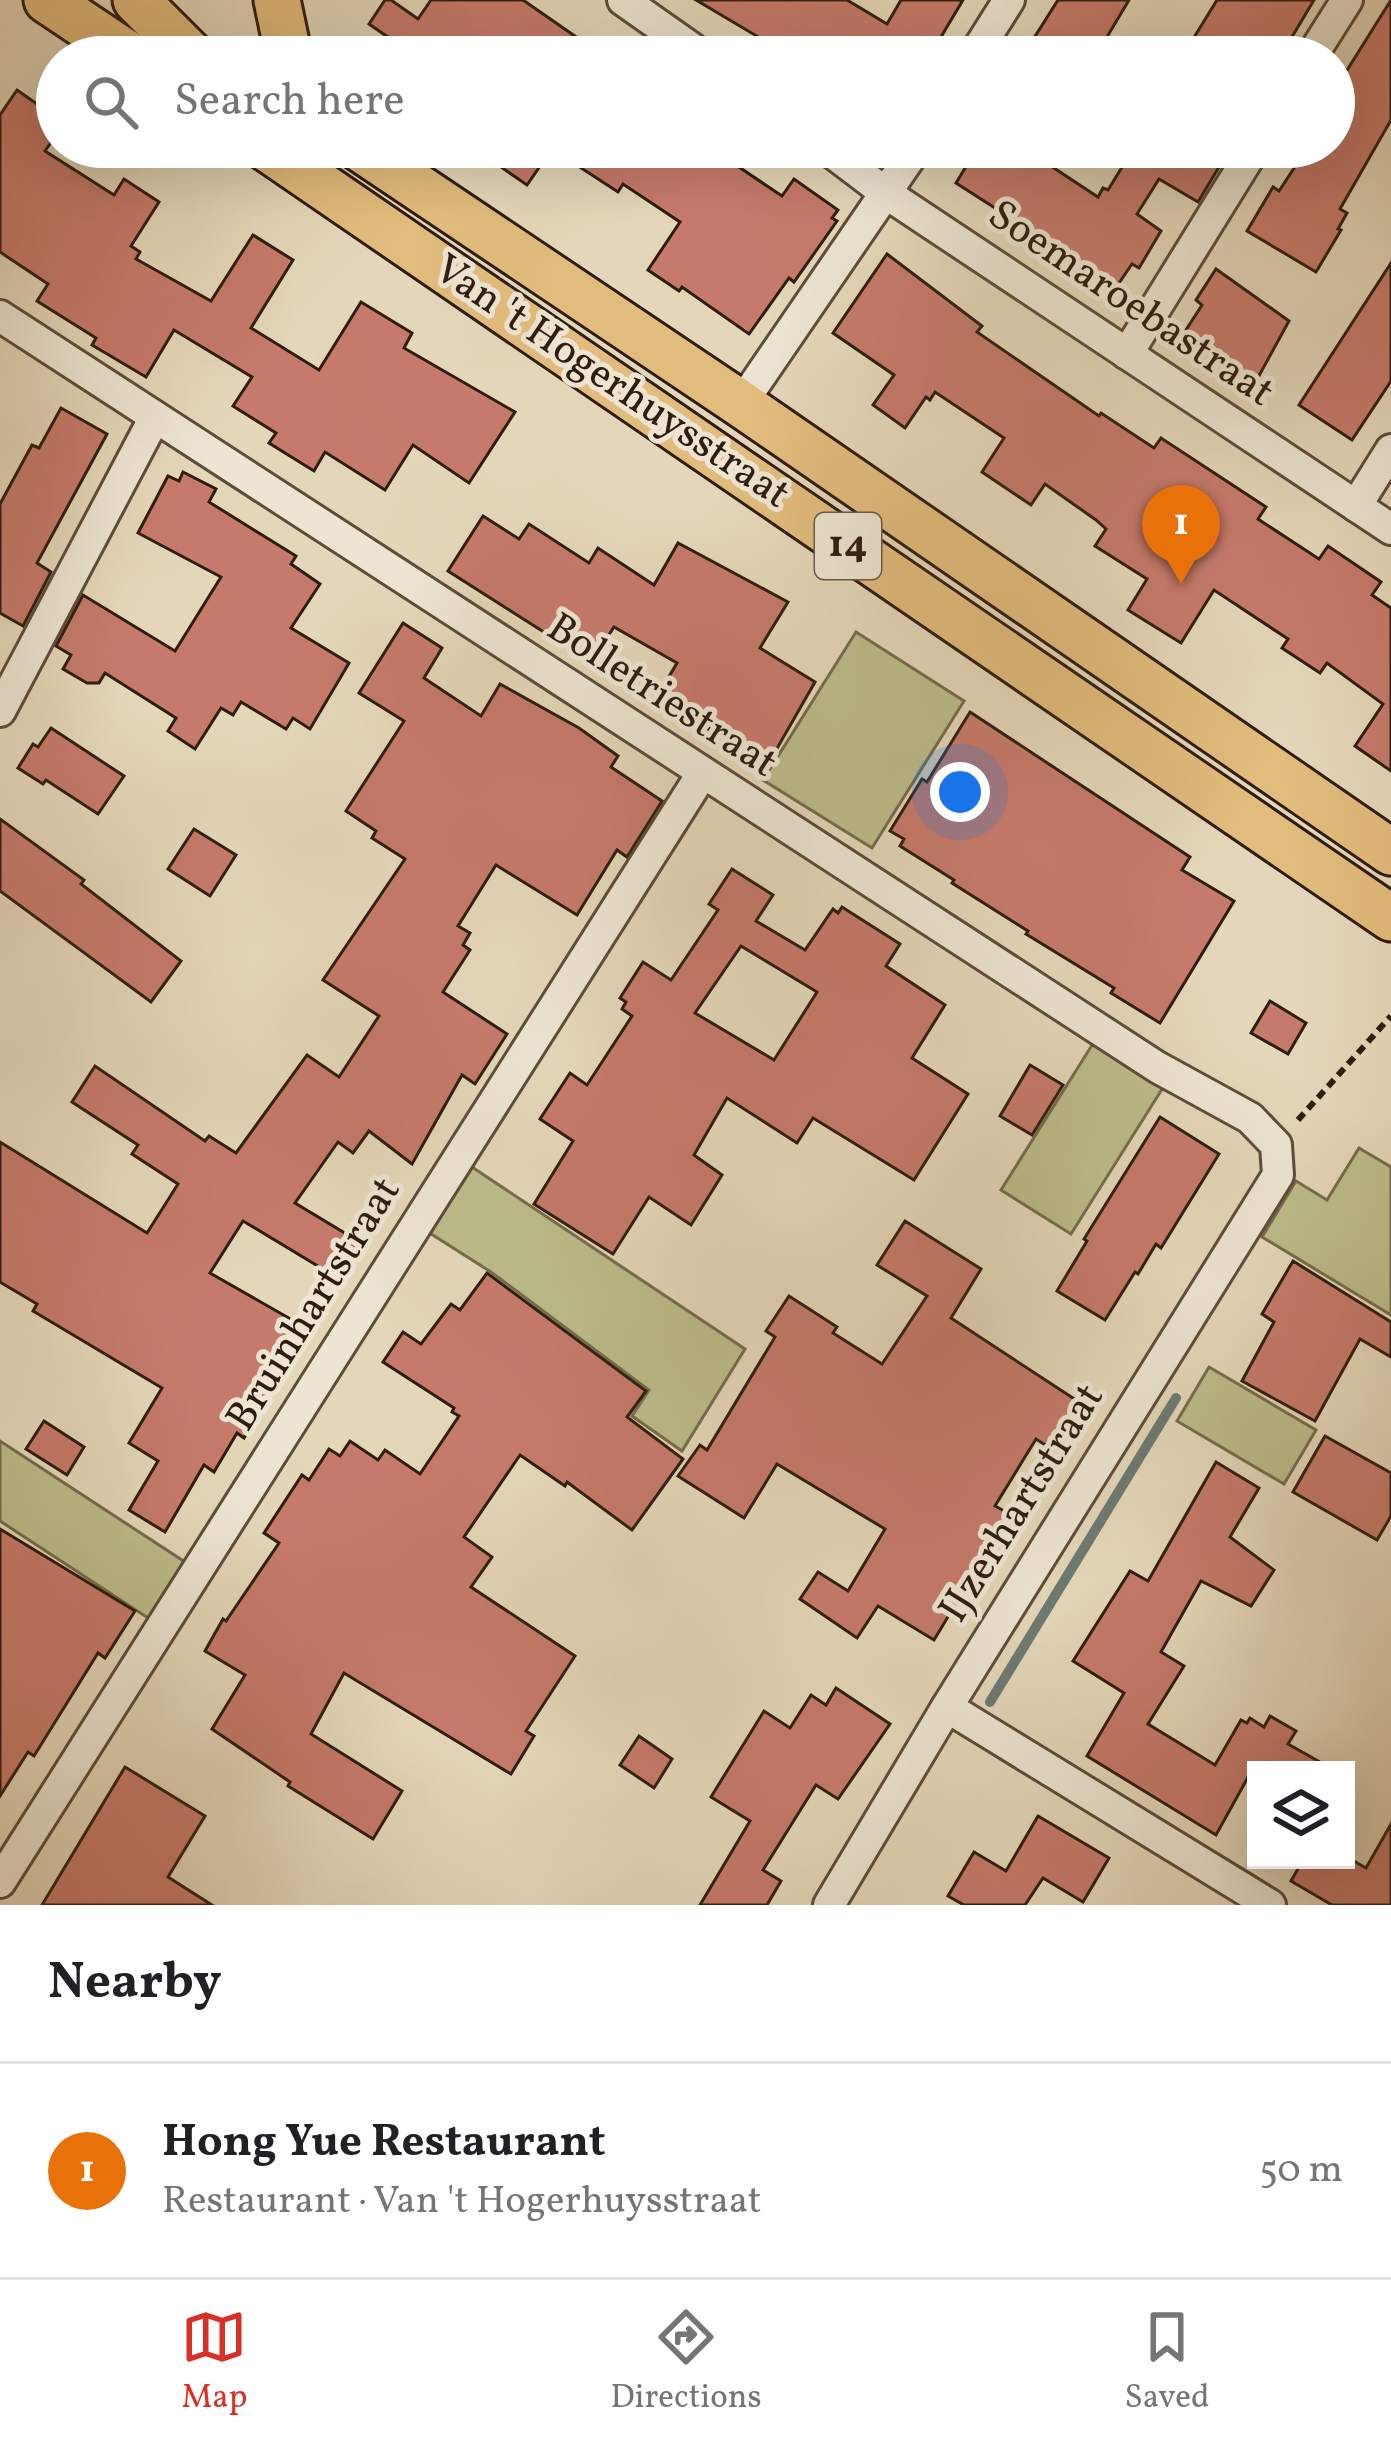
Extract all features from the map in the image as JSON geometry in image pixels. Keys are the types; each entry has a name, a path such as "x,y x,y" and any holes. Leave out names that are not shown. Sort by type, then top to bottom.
{"main road":[{"path":"47,0 101,36"},
{"path":"136,0 172,36"},
{"path":"277,0 285,36"},
{"name":"Van 't Hogerhuysstraat","path":"303,168 1391,918"},
{"name":"Van 't Hogerhuysstraat","path":"389,168 1391,852"}],"street":[{"path":"623,0 656,9 683,36"},
{"path":"986,36 1009,0"},
{"path":"1324,36 1347,0"},
{"name":"Soemaroebastraat","path":"853,168 1391,529"},
{"path":"740,404 903,168"},
{"path":"1127,354 1243,168"},
{"name":"Bolletriestraat","path":"0,316 1157,1067 1250,1118 1276,1145"},
{"path":"0,711 155,417"},
{"path":"1356,506 1391,449"},
{"name":"Bruinhartstraat","path":"0,1882 702,774"},
{"name":"IJzerhartstraat","path":"829,1905 1277,1175 1276,1145"},
{"path":"947,1707 1270,1905"}],"path":[{"path":"1276,1145 1391,1016"}],"green space":[{"path":"856,632 964,701 872,848 763,780"},
{"path":"1094,1042 1164,1086 1071,1234 1001,1190"},
{"path":"1359,1148 1391,1167 1391,1315 1262,1237 1296,1181 1327,1200"},
{"path":"469,1165 745,1349 682,1451 632,1416 649,1390 491,1272 428,1232"},
{"path":"1209,1367 1316,1430 1284,1484 1177,1421"},
{"path":"0,1441 185,1562 148,1618 0,1521"}],"building":[{"path":"385,0 418,19 431,0 523,0 575,36 386,36 369,24"},
{"path":"696,0 847,0 887,24 901,0 963,0 942,36 757,36"},
{"path":"1058,0 1129,0 1108,36 1035,36"},
{"path":"1217,0 1314,0 1293,36 1195,36"},
{"path":"1391,0 1391,120 1340,209 1347,213 1341,230 1316,272 1247,231 1273,187 1279,191 1294,168 1355,168 1355,57"},
{"path":"17,90 36,103 36,168 72,168 114,195 124,179 159,202 131,246 140,252 136,259 211,301 253,235 293,260 251,328 319,370 361,302 412,333 404,348 515,412 469,483 413,445 385,490 325,452 314,471 269,443 276,433 233,406 252,377 174,330 146,377 92,345 96,338 37,301 48,284 0,252 0,115"},
{"path":"502,168 539,168 527,185"},
{"path":"581,168 740,168 782,196 794,179 838,210 832,218 837,221 749,334 682,287 679,291 648,270 680,222 623,184 618,192"},
{"path":"965,168 1054,168 1098,197 1121,168 1218,168 1198,202 1159,179 1137,214 1161,231 1139,268 1132,264 1117,286 956,183"},
{"path":"887,254 982,326 977,332 1099,416 1154,448 1161,438 1266,507 1258,519 1319,559 1328,546 1381,582 1372,595 1391,608 1391,771 1355,746 1383,704 1327,663 1320,673 1282,648 1288,639 1214,590 1181,643 1128,610 1147,579 1095,546 1106,529 1096,520 1045,484 1031,505 982,472 1004,438 935,392 930,400 926,397 905,428 873,405 894,375 833,333"},
{"path":"1391,263 1391,381 1352,440 1299,405"},
{"path":"1216,269 1289,321 1255,383 1182,336 1202,305 1196,300"},
{"path":"61,408 107,434 37,563 51,572 23,626 0,613 0,504 32,445 39,448"},
{"path":"183,472 216,489 209,502 296,556 291,564 320,584 291,628 349,663 310,729 293,718 286,729 241,702 233,715 221,708 195,749 168,731 176,718 105,673 99,683 87,683 63,669 71,655 56,646 83,595 175,651 221,577 138,533 168,476 179,481"},
{"path":"483,516 519,539 529,524 589,563 598,548 654,585 678,543 788,602 760,648 815,682 771,759 714,722 707,732 655,700 677,663 614,627 591,662 448,571"},
{"path":"403,623 442,648 424,678 481,716 500,684 618,756 611,767 662,801 627,857 617,850 577,915 496,865 458,926 470,933 463,945 470,950 443,992 507,1034 475,1084 462,1075 412,1164 369,1131 353,1153 338,1142 295,1203 363,1244 341,1280 243,1221 210,1273 308,1329 244,1438 237,1433 214,1472 204,1465 165,1532 129,1510 158,1461 129,1443 162,1388 33,1311 37,1304 0,1282 0,1142 147,1233 178,1184 132,1154 138,1145 72,1102 95,1066 205,1141 209,1136 236,1153 307,1055 339,1077 379,1016 323,980 405,859 372,838 376,831 346,811 404,721 359,693"},
{"path":"970,712 1190,857 1182,870 1234,901 1160,1023 952,883 954,880 900,846 904,839 890,831"},
{"path":"51,728 124,776 98,814 18,768 33,744 38,747"},
{"path":"0,819 84,880 81,884 181,961 151,1002 0,891"},
{"path":"194,829 236,855 210,896 168,869"},
{"path":"732,869 773,895 756,921 805,950 833,909 838,913 842,907 900,944 886,966 945,1005 912,1058 968,1094 914,1180 813,1118 797,1143 727,1098 694,1155 722,1175 691,1225 649,1197 613,1254 534,1204 573,1141 540,1119 570,1073 587,1085 632,1016 622,1009 626,1002 620,998 643,962 671,980 718,910 709,904","holes":["741,946 817,992 774,1060 695,1013"]},
{"path":"1270,1001 1306,1023 1288,1054 1251,1033"},
{"path":"1030,1065 1063,1085 1032,1135 1000,1116"},
{"path":"1160,1117 1219,1154 1161,1248 1156,1244 1105,1320 1057,1291"},
{"path":"905,1221 981,1269 951,1318 1082,1404 1053,1450 1036,1439 995,1506 1010,1514 934,1640 878,1606 857,1638 800,1599 818,1572 848,1591 885,1529 777,1464 744,1518 678,1476 700,1445 707,1450 775,1337 766,1331 789,1296 837,1327 833,1333 882,1364 927,1296 877,1265"},
{"path":"1293,1261 1391,1322 1391,1357 1360,1339 1315,1421 1242,1381 1274,1322 1262,1314"},
{"path":"487,1273 646,1391 627,1417 683,1459 632,1530 567,1482 565,1486 520,1455 464,1537 492,1557 471,1587 575,1656 526,1731 534,1736 511,1774 344,1673 311,1734 402,1791 373,1839 288,1786 290,1782 212,1729 245,1675 205,1651 279,1543 264,1533 302,1475 309,1480 329,1449 340,1456 350,1441 378,1460 385,1450 420,1474 459,1416 452,1412 454,1408 383,1362 403,1332 421,1344 451,1304 460,1310"},
{"path":"44,1421 84,1447 67,1475 26,1449"},
{"path":"1325,1436 1391,1473 1391,1516 1377,1540 1293,1492"},
{"path":"1216,1462 1259,1488 1230,1537 1274,1570 1251,1606 1201,1581 1161,1652 1184,1666 1148,1724 1215,1765 1241,1720 1247,1723 1250,1718 1264,1727 1270,1716 1296,1731 1288,1744 1318,1761 1247,1761 1247,1779 1216,1835 1087,1756 1124,1693 1073,1661 1130,1571 1148,1581"},
{"path":"0,1529 135,1611 105,1658 98,1653 34,1756 28,1752 0,1796"},
{"path":"836,1688 890,1724 838,1799 816,1785 763,1870 781,1881 767,1905 700,1905 750,1821 711,1797 764,1711 790,1728 811,1695 826,1705"},
{"path":"639,1736 672,1759 654,1788 620,1765"},
{"path":"125,1767 205,1816 168,1877 212,1905 42,1905"},
{"path":"1038,1816 1109,1858 1083,1902 1043,1878 1025,1905 964,1905 948,1896 974,1852 1006,1871"},
{"path":"1391,1824 1391,1905 1332,1905 1291,1881 1298,1869 1355,1869 1355,1862 1366,1868"}],"waterway":[{"path":"990,1702 1176,1398"}],"place":[{"name":"Hong Yue Restaurant","path":"1181,584"}]}
